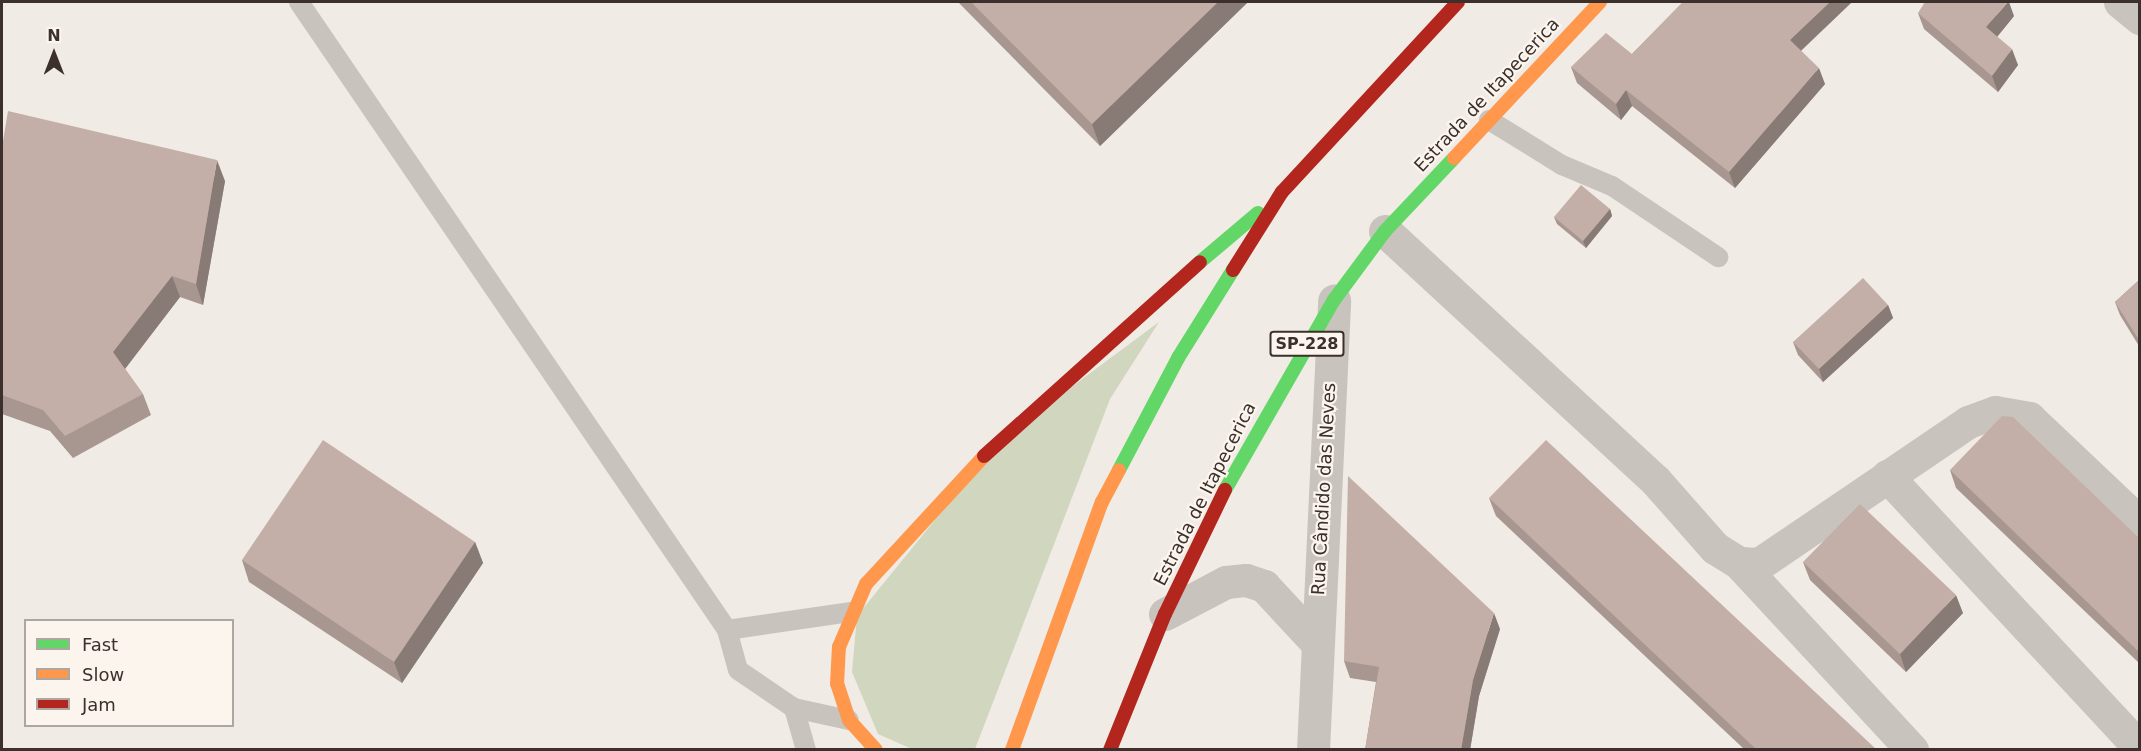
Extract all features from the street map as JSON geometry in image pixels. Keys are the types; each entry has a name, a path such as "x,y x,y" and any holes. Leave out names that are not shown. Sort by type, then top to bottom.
{"main road":[{"path":"876,750 849,720 837,684 839,647 850,612 866,584 984,456 1127,323 1282,192 1458,2"},
{"name":"Estrada de Itapecerica","path":"1110,750 1166,614 1250,438 1334,300 1385,231 1600,2"},
{"path":"1012,750 1102,502 1178,358 1282,192"}],"street":[{"path":"2120,2 2139,18"},
{"path":"1385,231 1655,480 1715,548 1739,563 1912,750"},
{"name":"Rua Cândido das Neves","path":"1313,750 1334,300"},
{"path":"1739,563 1759,564 1968,422 1995,412 2029,418 2139,523"},
{"path":"1887,476 2139,748"},
{"name":"Rua Cândido das Neves","path":"1166,614 1226,582 1246,580 1264,586 1317,643"}],"lane":[{"path":"298,2 727,630 738,670 794,708 849,720"},
{"path":"1489,120 1562,165 1612,186 1718,257"},
{"path":"727,630 850,612"},
{"path":"794,708 806,750"}],"green space":[{"path":"1159,322 1110,399 975,749 912,749 878,734 852,672 857,616 999,441"}],"building":[{"path":"971,2 1218,2 1092,124"},
{"path":"1683,2 1830,2 1790,40 1819,68 1729,172 1626,90 1616,104 1571,67 1606,33 1632,54"},
{"path":"1925,2 2008,2 1986,27 2012,49 1992,76 1918,13"},
{"path":"8,111 217,160 196,284 172,276 113,352 143,394 65,436 43,410 2,395 2,147"},
{"path":"1581,185 1610,209 1583,241 1554,217"},
{"path":"1863,278 1888,305 1819,369 1793,342"},
{"path":"2139,280 2139,340 2115,302"},
{"path":"2002,416 2013,417 2139,538 2139,652 1950,470"},
{"path":"323,440 475,542 394,662 242,560"},
{"path":"1546,440 1877,750 1757,750 1489,498"},
{"path":"1348,476 1494,613 1473,680 1461,750 1365,750 1379,667 1344,661"},
{"path":"1860,504 1956,595 1900,654 1803,562"}],"traffic: fast":[{"path":"1225,490 1334,300 1385,231 1454,158"},
{"path":"1200,262 1258,213"},
{"path":"1119,470 1178,358 1233,270"}],"traffic: slow":[{"path":"1454,158 1600,2"},
{"path":"876,750 849,720 837,684 839,647 866,584 984,456"},
{"path":"1012,750 1102,502 1119,470"}],"traffic: jam":[{"path":"1233,270 1282,192 1458,2"},
{"path":"984,456 1200,262"},
{"path":"1110,750 1165,614 1225,490"}]}
